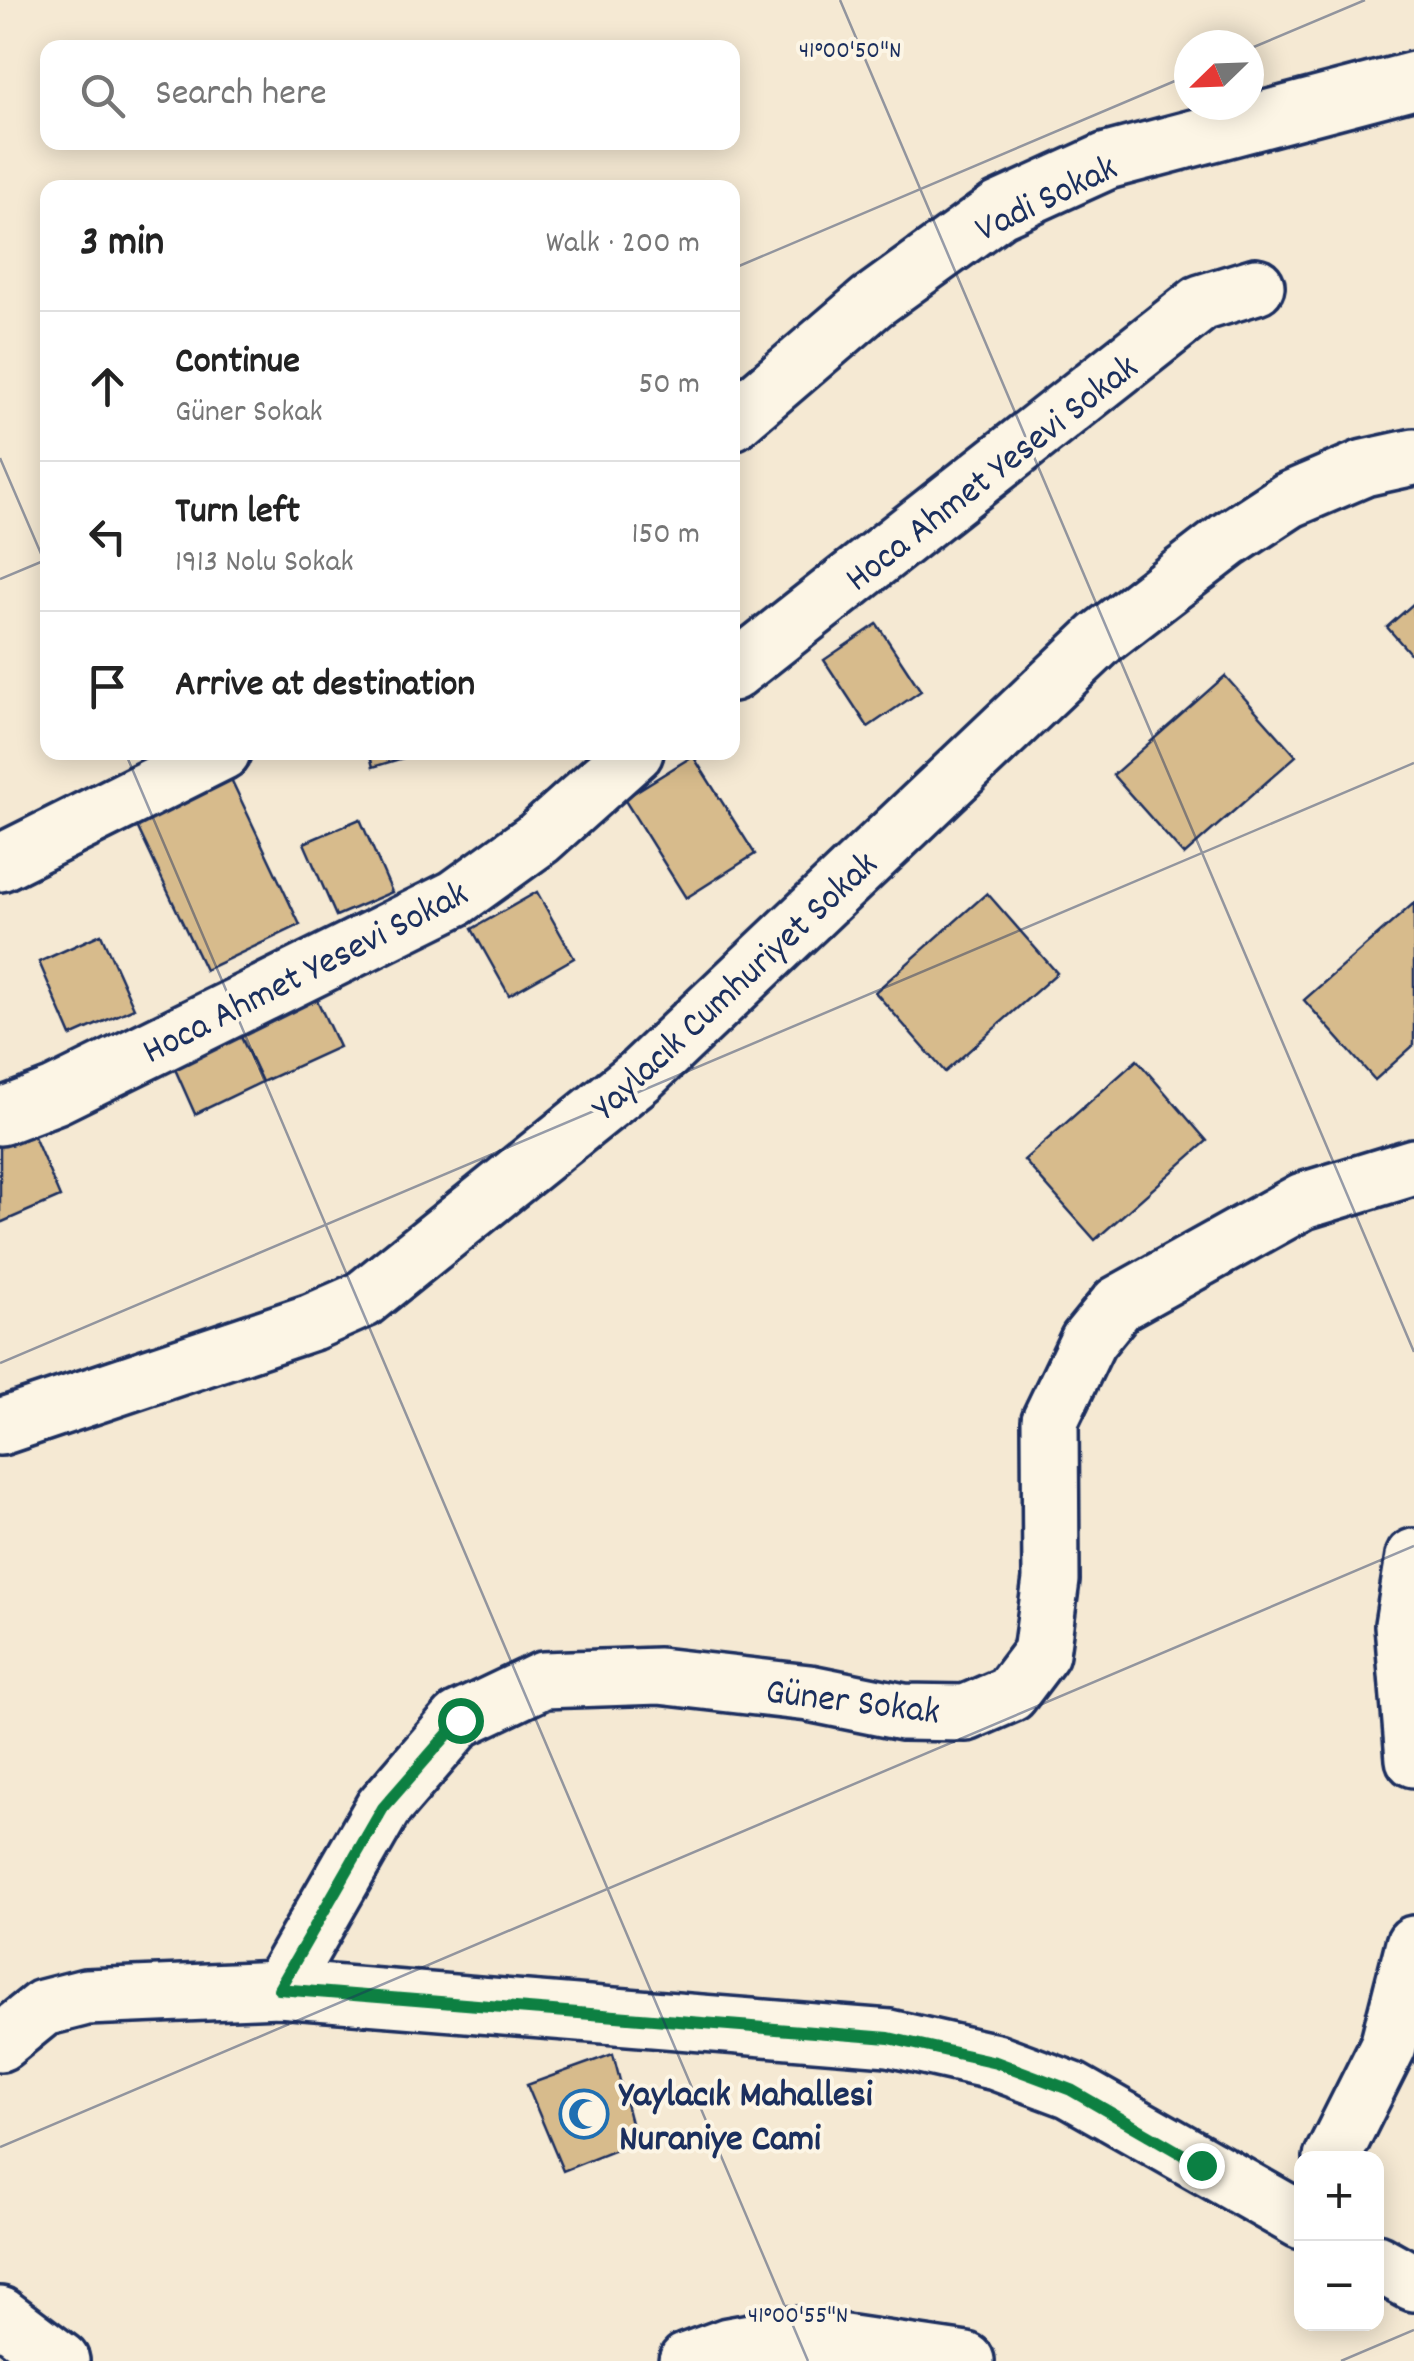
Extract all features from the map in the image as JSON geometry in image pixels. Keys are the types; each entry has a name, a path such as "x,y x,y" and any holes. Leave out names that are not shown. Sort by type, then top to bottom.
{"street":[{"name":"Vadi Sokak","path":"740,415 872,302 999,210 1106,161 1414,80"},
{"name":"Hoca Ahmet Yesevi Sokak","path":"740,667 1201,304 1256,286"},
{"name":"Yaylacık Cumhuriyet Sokak","path":"0,1426 312,1322 362,1300 640,1076 1101,638 1228,540 1289,500 1364,468 1414,457"},
{"path":"0,862 206,760"},
{"name":"Hoca Ahmet Yesevi Sokak","path":"0,1117 55,1096 456,898 539,838 625,760"},
{"name":"Güner Sokak","path":"279,1989 383,1808 460,1720 543,1680 659,1676 808,1693 903,1712 966,1713 1010,1694 1041,1653 1051,1580 1050,1420 1088,1341 1118,1304 1303,1201 1414,1167"},
{"path":"1414,1557 1402,1625 1414,1759"},
{"path":"1336,2151 1401,2048 1414,1944"},
{"path":"0,2043 43,2008 86,1997 279,1989 889,2038 996,2062 1071,2090 1294,2214"},
{"path":"1384,2266 1414,2283"},
{"path":"0,2315 62,2361"},
{"path":"687,2361 728,2346 790,2335 966,2361"}],"building":[{"path":"1414,603 1414,658 1387,627"},
{"path":"877,624 921,691 868,727 824,660"},
{"path":"1225,676 1296,756 1184,855 1113,775"},
{"path":"371,760 396,760 373,767"},
{"path":"687,760 696,760 755,854 686,898 624,799"},
{"path":"231,779 300,925 205,970 136,824"},
{"path":"360,819 392,892 336,916 304,843"},
{"path":"537,892 574,958 509,995 472,929"},
{"path":"987,893 1057,973 945,1072 875,992"},
{"path":"1414,903 1414,1045 1375,1080 1304,1000"},
{"path":"101,934 134,1008 71,1036 39,962"},
{"path":"310,985 339,1047 262,1082 233,1020"},
{"path":"233,1020 262,1082 195,1114 167,1051"},
{"path":"1137,1060 1207,1141 1095,1240 1024,1160"},
{"path":"30,1127 60,1197 0,1223 0,1140"},
{"name":"Yaylacık Mahallesi Nuraniye Cami","path":"613,2054 636,2142 563,2171 527,2085"}],"place":[{"name":"Yaylacık Mahallesi Nuraniye Cami","path":"584,2114"}],"route":[{"path":"460,1720 383,1808 279,1989 889,2038 996,2062 1071,2090 1201,2165"}]}
